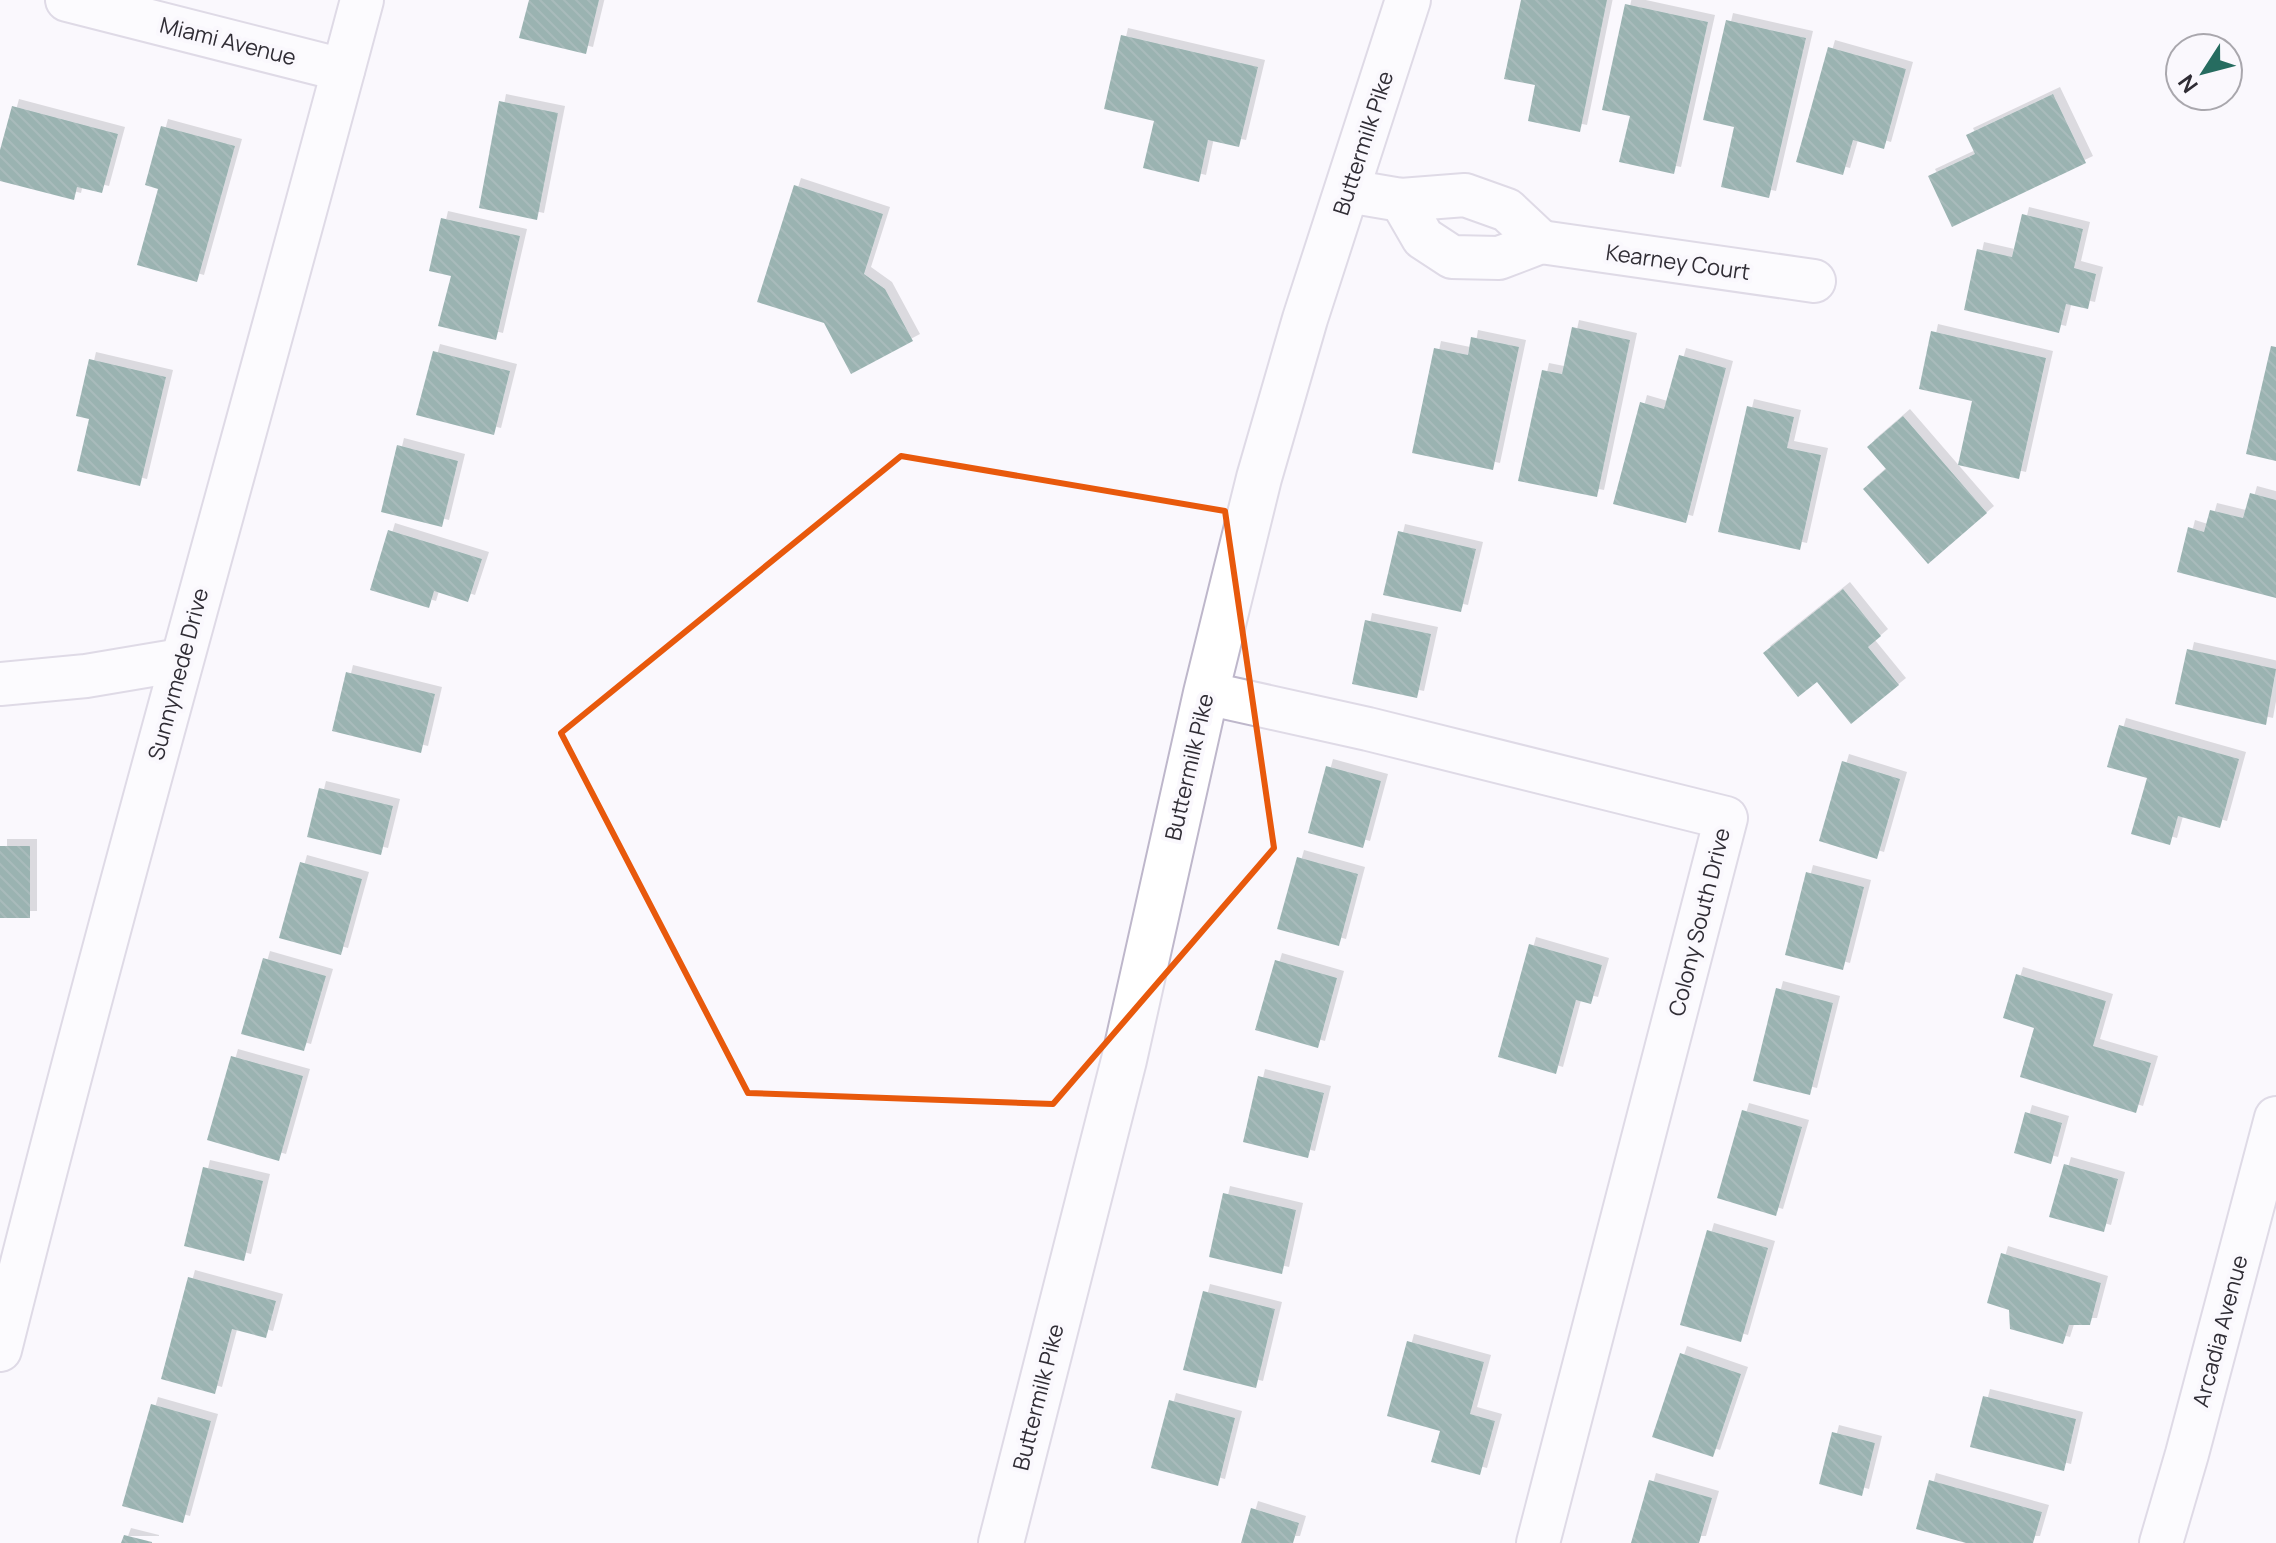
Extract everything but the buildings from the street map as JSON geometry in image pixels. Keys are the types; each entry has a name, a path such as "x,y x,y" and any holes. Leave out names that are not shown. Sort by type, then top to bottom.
{"main road":[{"name":"Buttermilk Pike","path":"1001,1543 1124,1060 1206,693 1259,478 1305,319 1408,0"}],"street":[{"name":"Miami Avenue","path":"67,0 343,70"},
{"name":"Sunnymede Drive","path":"0,1350 181,660 362,0"},
{"path":"1348,191 1401,200 1465,195 1507,210 1541,242"},
{"name":"Kearney Court","path":"1401,200 1423,238 1452,257 1499,258 1541,242 1814,281"},
{"path":"0,684 86,676 181,660"},
{"name":"Colony South Drive","path":"1206,693 1368,729 1726,818 1538,1543"},
{"name":"Arcadia Avenue","path":"2161,1543 2276,1118"}],"highlighted area":[{"path":"901,456 1225,511 1274,848 1053,1104 748,1093 561,733"}]}
